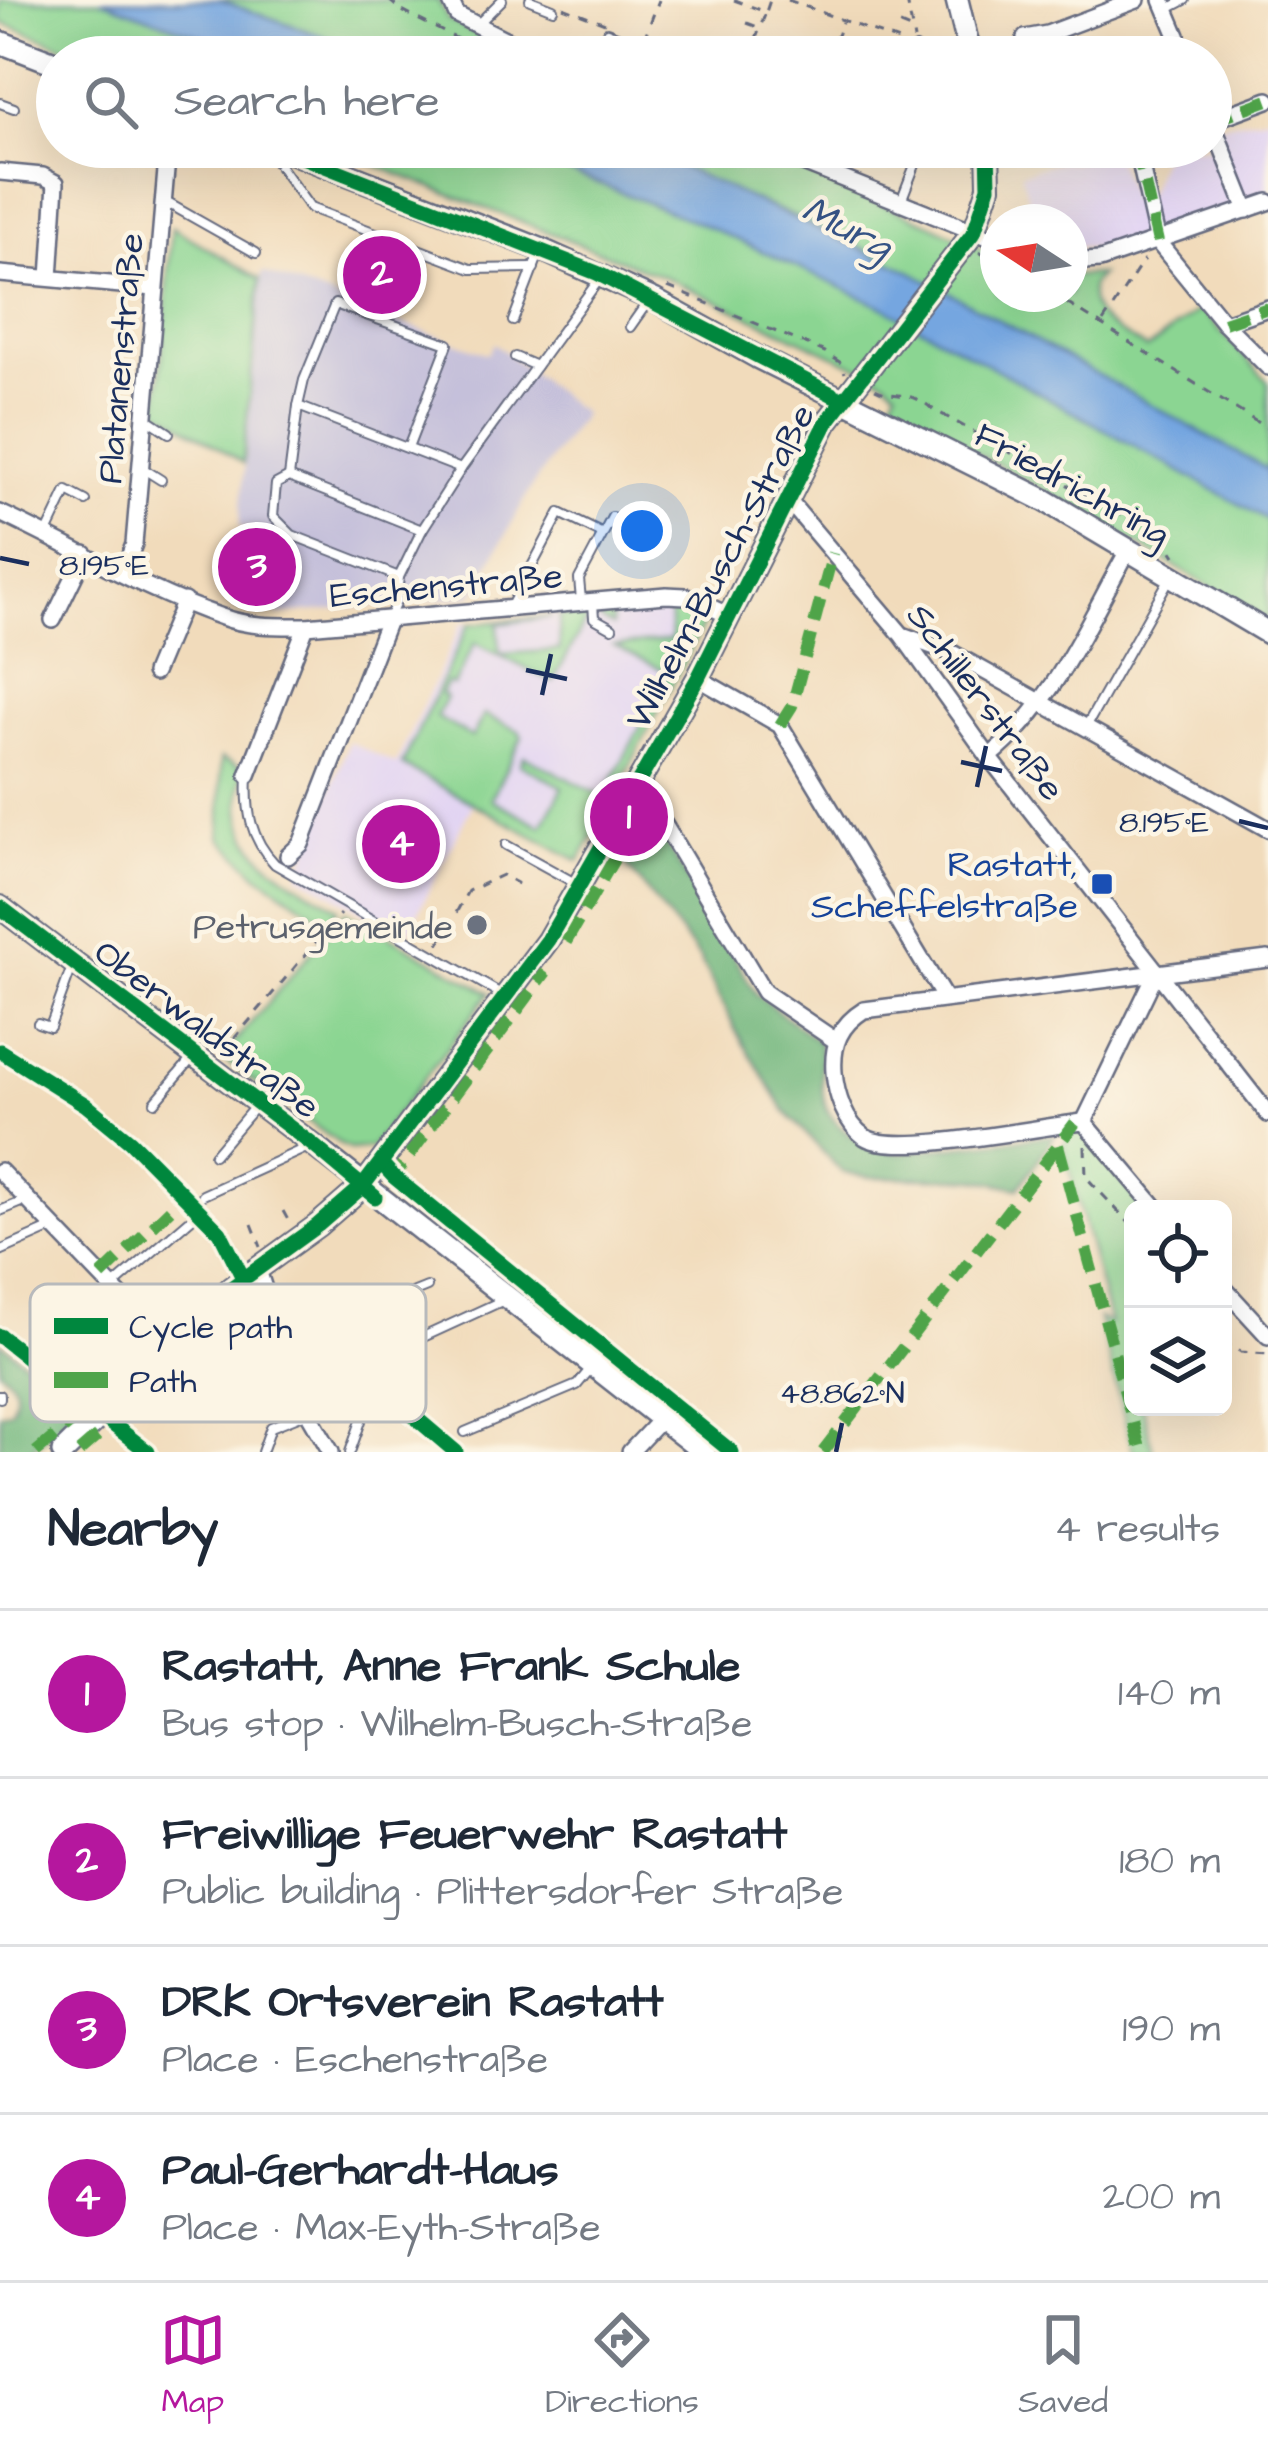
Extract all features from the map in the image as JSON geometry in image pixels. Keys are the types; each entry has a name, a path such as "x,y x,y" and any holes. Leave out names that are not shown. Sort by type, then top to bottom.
{"street":[{"path":"958,0 966,36"},
{"path":"1033,36 1076,25 1137,0"},
{"path":"1164,5 1177,36"},
{"path":"452,6 498,36"},
{"path":"1,47 36,58"},
{"path":"1232,113 1268,100"},
{"name":"Platanenstraße","path":"123,573 134,544 166,168"},
{"name":"Friedrichring","path":"326,168 537,258 602,275 650,298 1046,500 1129,550 1174,567 1268,633"},
{"path":"815,168 901,202 966,242 980,242"},
{"path":"966,242 988,187 988,168"},
{"path":"1141,168 1158,242 1224,323 1268,367"},
{"path":"1230,168 1247,210"},
{"path":"0,172 43,176 56,183 50,278"},
{"path":"1088,261 1158,242 1268,202"},
{"name":"Wilhelm-Busch-Straße","path":"238,1284 363,1186 506,997 581,887 698,678 841,399 966,242"},
{"path":"0,274 154,288"},
{"path":"1224,323 1268,308"},
{"name":"Schillerstraße","path":"787,499 902,635 989,757 1268,1114"},
{"name":"Eschenstraße","path":"0,513 184,602 242,622 305,626 511,608 554,612 587,602 686,596 730,616"},
{"path":"989,757 1016,736 1040,704 1129,550"},
{"path":"52,620 85,554"},
{"path":"154,673 184,602"},
{"path":"281,860 301,844 388,620"},
{"name":"Eschenstraße","path":"248,775 305,626"},
{"path":"902,635 954,655 1268,829"},
{"path":"698,678 780,725 945,998"},
{"path":"633,790 649,800 764,992 836,1041"},
{"name":"Oberwaldstraße","path":"2,914 313,1145 704,1452"},
{"path":"1084,1122 896,1146 879,1144 854,1126 839,1098 833,1059 836,1041 851,1018 864,1010 1268,959"},
{"path":"1084,1122 1157,971"},
{"path":"1084,1122 1149,1200"},
{"path":"0,1171 109,1284"},
{"path":"261,1263 266,1284"},
{"path":"1232,1297 1268,1336"},
{"path":"630,1452 661,1419"},
{"name":"Wilhelm-Busch-Straße","path":"63,1452 94,1422"},
{"path":"312,1422 326,1449"}],"lane":[{"path":"476,25 502,0"},
{"path":"530,0 553,9"},
{"path":"1164,5 1185,0"},
{"path":"608,32 616,36"},
{"path":"0,103 14,108"},
{"path":"281,168 310,208 472,269 537,258 514,321"},
{"path":"901,202 914,168"},
{"path":"162,200 256,253"},
{"path":"388,620 399,577 422,530 602,275"},
{"path":"630,327 650,298"},
{"path":"289,477 304,380 335,304 448,344 408,448"},
{"path":"515,357 536,366"},
{"path":"298,406 461,469"},
{"path":"144,416 169,433"},
{"path":"140,466 161,480"},
{"path":"289,477 422,530"},
{"path":"289,477 276,484 272,497 273,516 292,535 399,577"},
{"path":"46,535 67,491 86,501"},
{"path":"511,608 560,512 603,534"},
{"path":"612,517 579,579 594,618 612,628"},
{"path":"1085,728 1174,567"},
{"path":"248,775 249,821 256,840 345,908 506,997"},
{"path":"510,848 581,887"},
{"path":"38,1023 50,1028 73,963"},
{"path":"155,1102 202,1061"},
{"path":"214,1155 258,1103"},
{"path":"203,1196 313,1145"},
{"path":"0,1211 29,1199"},
{"path":"127,1284 200,1211"},
{"path":"0,1252 53,1227"},
{"path":"426,1335 507,1298"},
{"path":"465,1432 577,1385 593,1366"},
{"path":"262,1452 272,1427 284,1422"},
{"path":"350,1452 362,1422"}],"path":[{"path":"388,0 451,36"},
{"path":"402,11 407,0"},
{"path":"418,0 439,10 452,6"},
{"path":"648,36 658,0"},
{"path":"734,0 766,12"},
{"path":"757,36 770,0"},
{"path":"788,0 880,36"},
{"path":"907,0 914,36"},
{"path":"553,9 554,4 610,25 608,32"},
{"path":"837,36 843,20"},
{"path":"747,22 760,27"},
{"path":"900,25 912,29"},
{"path":"966,242 980,251"},
{"path":"1102,324 1144,260"},
{"path":"1082,312 1268,429"},
{"path":"899,393 918,397 1163,539 1174,567"},
{"path":"432,956 468,891 502,875 510,848"},
{"path":"513,891 530,860"},
{"path":"502,875 517,883"},
{"path":"202,1061 345,908"},
{"path":"1084,1122 1086,1178 1124,1218"},
{"path":"252,1224 261,1263"},
{"path":"1232,1347 1263,1357 1268,1354"}],"shaded area":[{"path":"1268,116 1268,196 1100,249 1088,248 1088,204 1030,204 1021,173 1038,168 1119,168 1132,200 1148,193 1157,168 1232,168 1232,123"},
{"path":"262,272 488,354 494,343 583,414 532,486 472,596 276,615 282,535 239,527"},
{"path":"667,604 701,614 704,624 579,861 472,805 406,936 299,875 349,742 396,764 462,623"}],"green space":[{"path":"0,0 101,0 200,36 37,36 0,22"},
{"path":"219,0 438,0 448,20 480,36 323,36"},
{"path":"382,168 562,168 709,227 886,308 1268,520 1268,621 889,405 897,389 885,379 667,278"},
{"path":"678,168 794,168 931,224 980,249 980,310 916,274"},
{"path":"172,227 260,279 243,463 158,409"},
{"path":"1088,275 1100,275 1092,284 1093,307 1116,331 1147,349 1200,309 1268,382 1268,470 984,312 1088,312"},
{"path":"668,607 701,614 704,624 617,790 609,786 669,673 615,646 671,640 669,610 612,615 612,626 601,620 600,613"},
{"path":"590,613 553,682 475,643 454,685 447,683 441,694 446,698 436,717 472,737 484,715 519,731 522,737 491,799 542,826 563,787 520,764 524,756 612,801 579,861 402,765 469,624 552,617 498,624 500,654 560,650 559,616"},
{"path":"221,758 244,768 240,796 249,839 277,870 339,908 329,923 257,874 221,838"},
{"path":"649,816 757,995 819,1042 822,1085 832,1118 868,1145 899,1153 1055,1135 1019,1188 976,1179 842,1172 786,1112 737,1033 699,957 624,862"},
{"path":"346,911 490,993 371,1148 352,1150 221,1058"},
{"path":"1081,1128 1141,1200 1124,1200 1124,1416 1145,1416 1153,1452 1133,1452 1099,1319 1110,1323 1063,1145"},
{"path":"0,1342 30,1366 30,1422 64,1422 28,1452 0,1452 0,1414 11,1409 15,1392 0,1370"}],"water":[{"path":"101,0 219,0 322,36 200,36"},
{"path":"559,168 682,168 916,274 1268,470 1268,520 886,308 709,227"}],"marked path":[{"path":"1232,113 1268,100"},
{"path":"1141,168 1158,242"},
{"path":"1224,323 1268,308"},
{"path":"780,725 792,706 833,553"},
{"path":"566,942 649,799"},
{"path":"388,1184 546,972"},
{"path":"823,1452 1075,1123"},
{"path":"1058,1145 1141,1452"},
{"path":"101,1276 184,1196"},
{"path":"36,1452 72,1422"},
{"path":"79,1452 111,1424"}],"cycle path":[{"path":"330,168 597,273 841,399"},
{"path":"237,1284 363,1186 548,940 698,678 827,422 974,232 989,187 989,168"},
{"path":"0,907 375,1197"},
{"path":"0,1051 86,1105 130,1141 220,1232 243,1278"},
{"path":"381,1163 732,1452"},
{"path":"0,1336 30,1360"},
{"path":"110,1422 148,1452"},
{"path":"421,1422 456,1452"}],"place":[{"name":"Freiwillige Feuerwehr Rastatt","path":"382,275"},
{"name":"DRK Ortsverein Rastatt","path":"257,567"},
{"name":"Rastatt, Anne Frank Schule","path":"629,817"},
{"name":"Paul-Gerhardt-Haus","path":"401,844"},
{"name":"Rastatt, Scheffelstraße","path":"1102,884"},
{"name":"Petrusgemeinde","path":"477,925"}],"water label":[{"name":"Murg","path":"848,226"}]}
